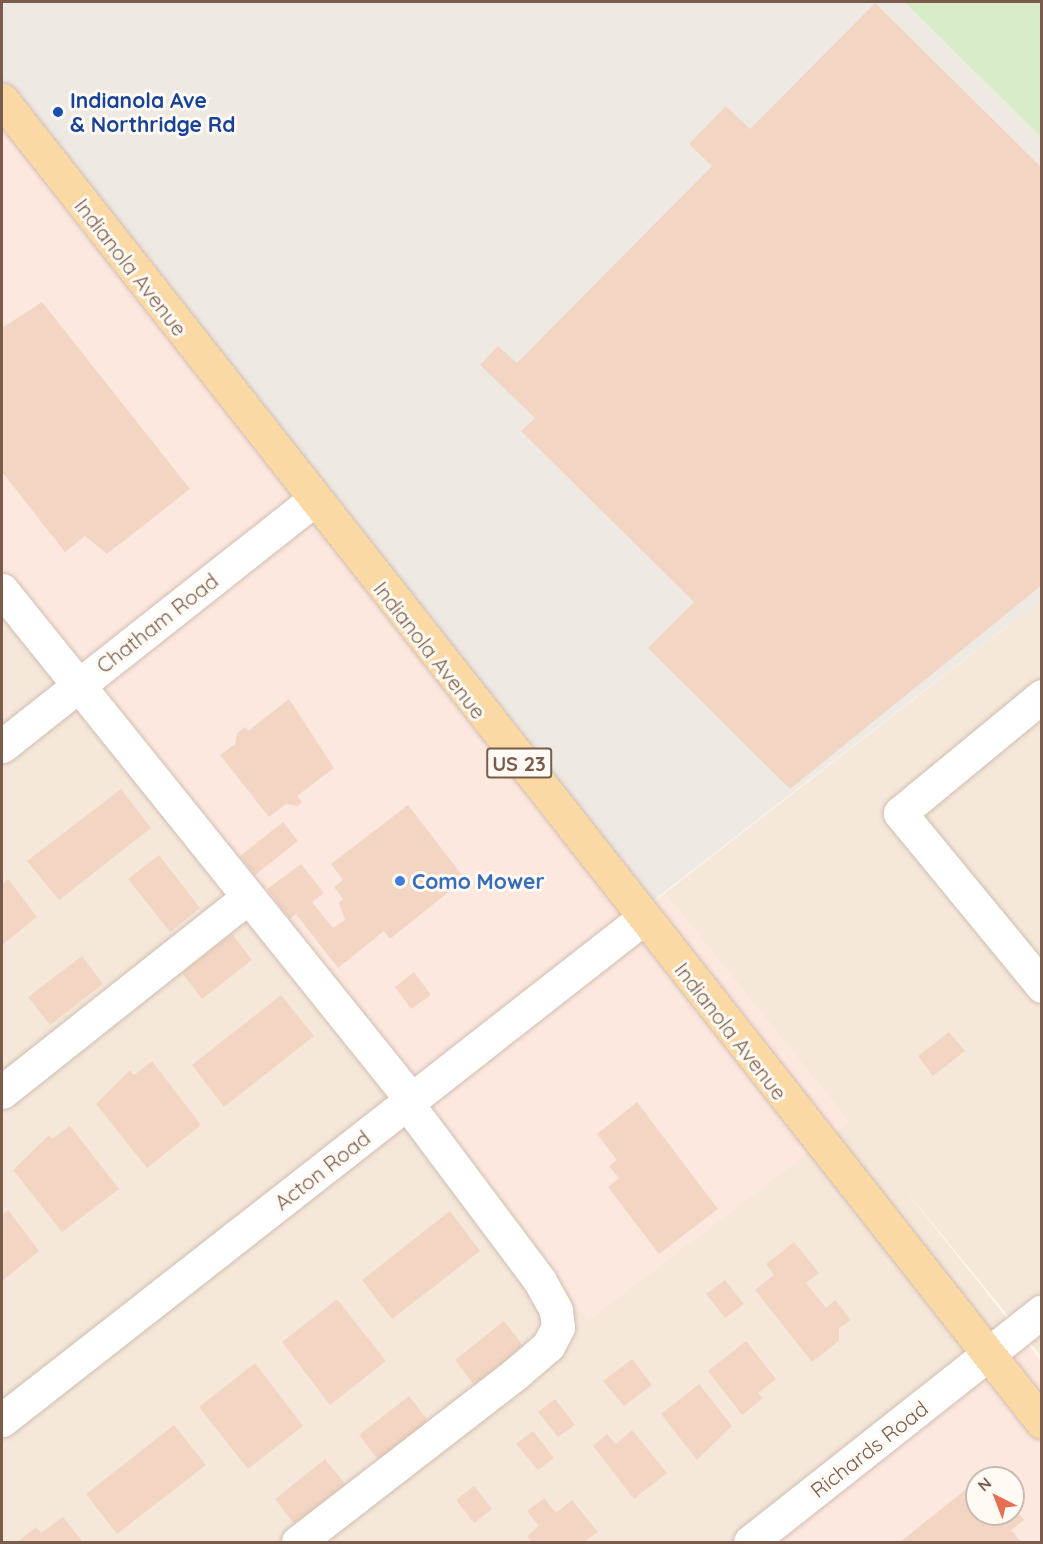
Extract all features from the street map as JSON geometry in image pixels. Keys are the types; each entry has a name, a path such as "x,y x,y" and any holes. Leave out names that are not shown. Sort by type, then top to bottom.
{"main road":[{"name":"Indianola Avenue","path":"2,100 312,501 1041,1422"}],"street":[{"name":"Chatham Road","path":"2,746 312,501"},
{"path":"2,590 409,1101 540,1281 556,1310 558,1327 548,1346 514,1375 298,1542"},
{"path":"1041,696 900,813 1041,986"},
{"path":"2,1092 248,897"},
{"name":"Acton Road","path":"2,1420 642,919"},
{"name":"Richards Road","path":"750,1542 988,1356 1041,1311"}],"shaded area":[{"path":"2,2 904,2 1041,137 1041,600 636,914 2,114"},
{"path":"2,114 636,914 665,893 849,1122 588,1321 411,1095 2,595"},
{"path":"2,595 849,1122 665,893 1041,600 1041,1356 898,1181 1017,1331 750,1542 2,1542"},
{"path":"1017,1331 1041,1361 1041,1542 750,1542"}],"green space":[{"path":"904,2 1041,2 1041,137"}],"building":[{"path":"875,3 1042,168 1042,585 790,789 648,648 694,602 521,431 535,418 480,365 498,346 517,363 712,166 689,144 726,106 750,129"},
{"path":"42,302 190,489 107,554 85,536 65,552 2,472 2,328"},
{"path":"289,699 334,768 297,796 302,802 298,806 286,804 269,817 220,755 235,744 237,733 245,727 248,731"},
{"path":"121,789 151,828 59,900 27,861"},
{"path":"408,805 465,879 390,939 384,931 338,968 296,914 290,919 267,889 301,864 324,893 312,902 333,928 345,920 339,903 343,899 334,887 343,880 331,864"},
{"path":"283,822 298,841 255,875 240,856"},
{"path":"159,855 200,908 170,932 128,879"},
{"path":"8,879 37,917 2,945 2,885"},
{"path":"232,934 252,960 202,999 182,973"},
{"path":"82,956 103,984 50,1025 28,997"},
{"path":"414,972 431,995 411,1009 395,987"},
{"path":"281,995 314,1036 224,1107 192,1065"},
{"path":"949,1032 965,1051 933,1076 918,1056"},
{"path":"152,1061 201,1125 147,1168 96,1104 130,1070 134,1075"},
{"path":"637,1102 718,1209 659,1254 608,1187 619,1178 609,1166 617,1160 597,1134"},
{"path":"70,1126 119,1189 62,1232 13,1170 49,1135 52,1139"},
{"path":"8,1210 39,1251 2,1281 2,1215"},
{"path":"450,1211 480,1251 392,1319 362,1280"},
{"path":"794,1242 819,1273 806,1283 826,1308 835,1300 851,1320 839,1328 839,1341 812,1362 755,1290 774,1275 766,1264"},
{"path":"725,1280 744,1304 725,1318 706,1294"},
{"path":"337,1299 386,1361 330,1405 282,1342"},
{"path":"504,1321 524,1347 474,1385 455,1360"},
{"path":"746,1341 776,1379 758,1393 763,1398 742,1415 708,1371"},
{"path":"632,1359 652,1385 624,1406 603,1381"},
{"path":"255,1363 303,1426 248,1469 199,1407"},
{"path":"699,1384 732,1426 697,1460 661,1414"},
{"path":"409,1396 429,1422 379,1461 359,1435"},
{"path":"555,1399 575,1425 558,1437 538,1412"},
{"path":"174,1425 206,1465 117,1534 86,1494"},
{"path":"632,1430 667,1473 634,1499 593,1446 607,1434 616,1444"},
{"path":"533,1431 554,1458 538,1470 516,1444"},
{"path":"325,1459 346,1485 294,1524 275,1499"},
{"path":"474,1486 492,1509 474,1523 456,1500"},
{"path":"965,1490 965,1526 1016,1526 1011,1530 1021,1542 900,1542"},
{"path":"544,1498 556,1513 572,1500 598,1532 583,1542 532,1542 527,1536 539,1526 527,1511"},
{"path":"63,1517 83,1542 17,1542 36,1527 41,1533"}],"place":[{"name":"Indianola Ave & Northridge Rd","path":"58,112"},
{"name":"Como Mower","path":"400,881"}]}
